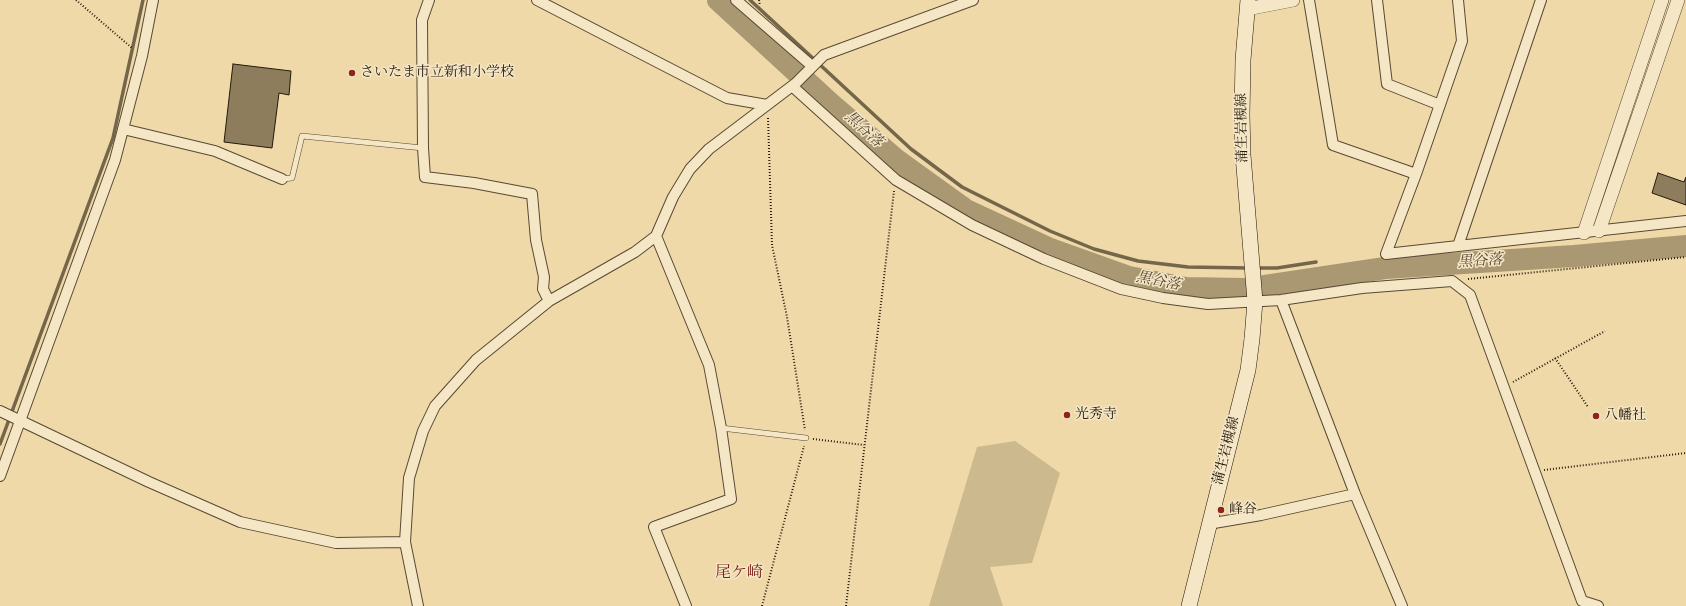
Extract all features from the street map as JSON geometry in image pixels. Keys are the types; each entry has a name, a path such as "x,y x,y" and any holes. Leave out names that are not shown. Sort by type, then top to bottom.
{"main road":[{"name":"蒲生岩槻線","path":"1189,606 1208,524 1248,370 1254,292 1243,155 1243,60 1247,4"}],"street":[{"path":"0,476 85,248 115,160 142,56 152,0"},
{"path":"429,0 422,20 423,148 425,177 474,183 532,194 536,240 544,277 543,289 549,301"},
{"path":"537,0 727,98 767,105"},
{"path":"736,0 810,69"},
{"path":"1247,4 1293,0"},
{"path":"1309,0 1333,145 1416,174"},
{"path":"1377,0 1386,84 1440,105"},
{"path":"1458,0 1462,41 1416,174 1386,254 1686,221"},
{"path":"1458,246 1541,0"},
{"path":"1584,233 1662,0"},
{"path":"418,606 405,542 409,478 423,430 435,406 476,360 549,301 635,252 656,236 673,198 690,169 709,149 794,84 824,55 968,1"},
{"path":"1599,231 1676,3"},
{"path":"794,84 896,180 980,228 1044,259 1121,289 1163,298 1208,304 1254,292 1280,300 1362,288 1452,281 1470,295 1533,471 1582,601 1598,606"},
{"path":"123,129 215,151 282,179"},
{"path":"656,236 709,365 732,499 654,527 686,606"},
{"path":"1280,300 1355,494 1402,606"},
{"path":"0,411 149,482 240,522 336,543 374,544 405,542"},
{"path":"1208,524 1261,515 1355,494"}],"lane":[{"path":"282,179 292,178 302,136 423,148"},
{"path":"721,428 806,438"}],"path":[{"path":"76,0 142,56"},
{"path":"762,606 806,438 787,317 772,245 767,105"},
{"path":"846,606 896,180"},
{"path":"1452,281 1686,257"},
{"path":"1503,387 1605,331"},
{"path":"1555,358 1588,408"},
{"path":"806,438 865,445"},
{"path":"1533,471 1686,453"}],"shaded area":[{"path":"1015,441 1060,473 1032,563 990,567 1003,606 929,606 977,447"}],"building":[{"path":"233,64 291,71 289,95 279,93 272,148 224,142"},
{"path":"1658,173 1684,182 1686,177 1686,205 1652,193"}],"waterway":[{"path":"0,444 113,138 143,0"},
{"name":"黒谷落","path":"718,0 830,103 898,161 966,210 1048,248 1129,277 1186,288 1245,289 1385,268 1574,256 1686,246"},
{"path":"750,0 911,149 962,187 1050,231 1094,249 1138,261 1188,267 1248,268"},
{"path":"1256,268 1277,268 1316,262"}],"place":[{"name":"さいたま市立新和小学校","path":"352,73"},
{"name":"光秀寺","path":"1067,415"},
{"name":"八幡社","path":"1596,416"},
{"name":"峰谷","path":"1221,510"}],"district":[{"name":"尾ケ崎","path":"739,574"}]}
